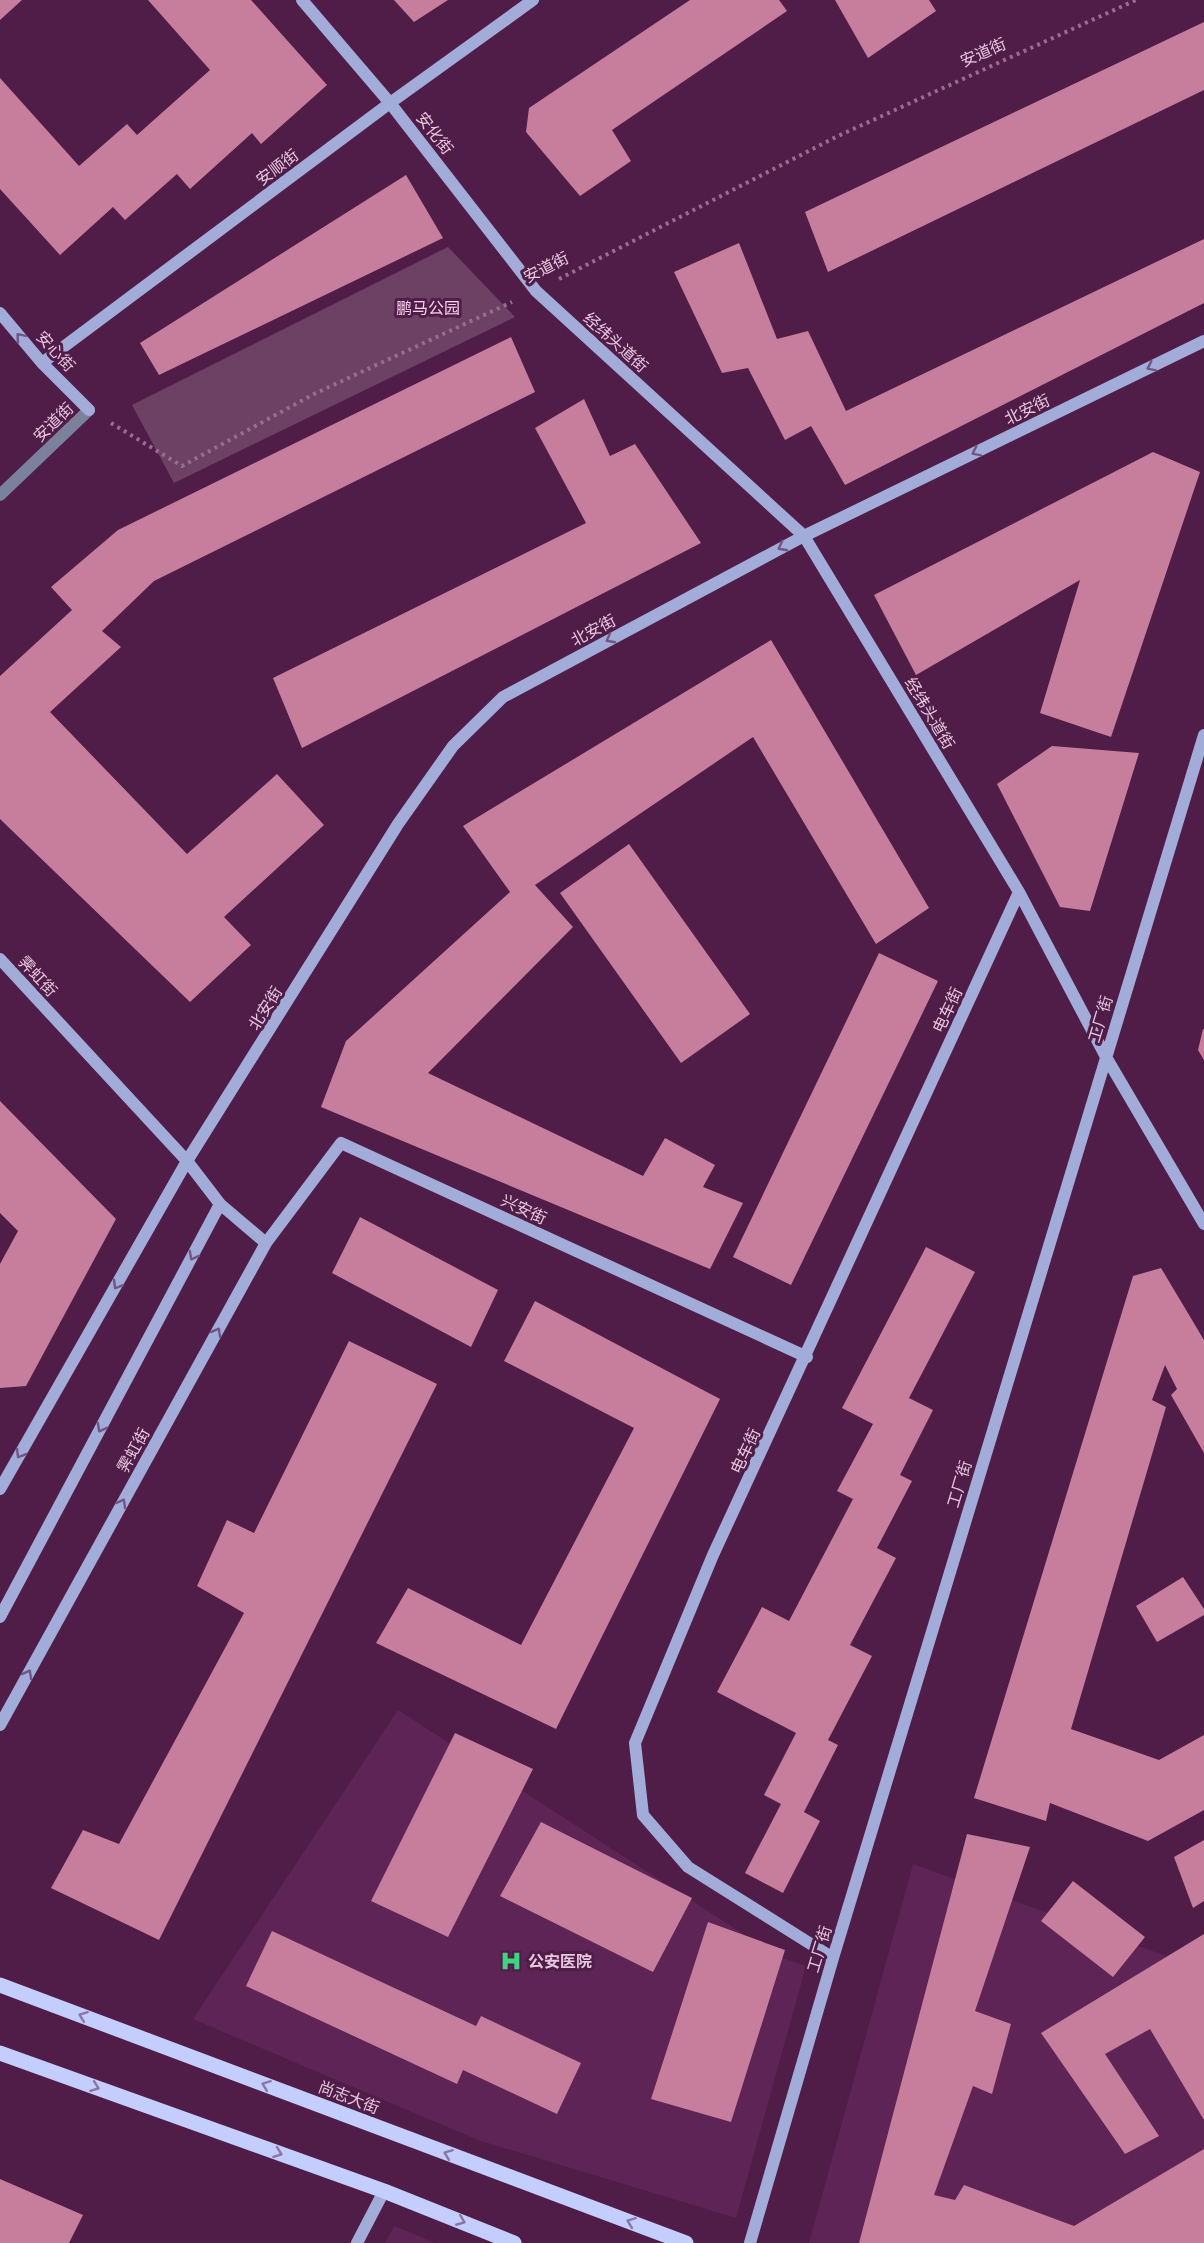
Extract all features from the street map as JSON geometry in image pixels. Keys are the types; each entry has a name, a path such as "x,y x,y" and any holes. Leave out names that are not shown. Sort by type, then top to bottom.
{"main road":[{"name":"尚志大街","path":"0,1985 686,2243"},
{"path":"0,2053 384,2191 514,2243"}],"street":[{"name":"安化街","path":"302,0 390,102 536,291"},
{"name":"安顺街","path":"42,363 390,102 533,0"},
{"name":"经纬头道街","path":"536,291 804,536 1019,892 1106,1057 1204,1224"},
{"name":"安心街","path":"0,313 42,363 89,410"},
{"name":"北安街","path":"0,1489 187,1161 398,824 453,746 503,697 804,536 1204,341"},
{"name":"安道街","path":"0,495 89,410"},
{"name":"工厂街","path":"750,2243 833,1958 1204,735"},
{"name":"电车街","path":"833,1958 688,1867 643,1815 635,1743 713,1555 807,1357 1019,892"},
{"name":"霁虹街","path":"0,959 187,1161 220,1204 266,1243 0,1725"},
{"name":"兴安街","path":"266,1243 341,1143 807,1357"},
{"path":"0,1617 220,1204"},
{"path":"357,2243 384,2191"}],"path":[{"name":"安道街","path":"89,410 182,466 314,394 536,291 838,136 1136,0"}],"shaded area":[{"name":"公安医院","path":"398,1710 777,1956 806,1966 736,2218 478,2140 193,2019"},
{"path":"913,1864 1169,1957 1204,1937 1204,2243 809,2243"},
{"path":"394,2226 436,2243 385,2243"}],"green space":[{"name":"鹏马公园","path":"448,247 515,317 174,483 132,405"}],"building":[{"path":"0,0 22,0 0,20"},
{"path":"148,0 251,0 327,85 261,144 252,133 190,189 177,174 125,220 113,207 60,255 0,189 0,78 79,166 127,124 137,135 210,70"},
{"path":"394,0 448,0 414,22"},
{"path":"690,0 779,0 787,11 612,130 631,161 580,196 526,132 529,108"},
{"path":"835,0 929,0 936,11 868,58"},
{"path":"1204,22 1204,90 828,272 805,212"},
{"path":"406,175 443,238 159,375 140,343"},
{"path":"1204,239 1204,303 845,485 811,426 785,440 748,368 722,373 674,272 739,243 777,339 808,331 846,411"},
{"path":"511,337 535,392 154,581 102,631 121,647 50,712 187,854 277,774 324,825 224,917 251,945 190,1002 0,819 0,676 72,610 51,587 118,530"},
{"path":"584,399 610,456 635,444 701,543 302,748 273,678 586,523 535,428"},
{"path":"1153,452 1200,472 1111,737 1040,713 1080,580 916,675 874,595"},
{"path":"771,640 929,908 876,944 753,737 535,885 573,927 428,1073 643,1176 665,1138 715,1165 703,1187 743,1203 710,1269 321,1107 346,1041 510,892 463,826"},
{"path":"1052,746 1139,753 1090,911 1060,907 997,784"},
{"path":"629,844 750,1014 681,1063 560,893"},
{"path":"879,953 938,981 791,1285 733,1257"},
{"path":"1204,1029 1204,1060 1198,1050"},
{"path":"0,1101 116,1219 26,1386 0,1388 0,1264 18,1231 0,1213"},
{"path":"360,1217 498,1290 471,1347 332,1273"},
{"path":"926,1247 975,1272 909,1398 933,1410 900,1475 912,1481 877,1548 896,1558 850,1645 872,1656 828,1740 838,1745 804,1812 820,1821 783,1893 745,1873 781,1804 764,1795 796,1733 717,1692 762,1607 789,1621 853,1499 837,1491 873,1424 842,1408"},
{"path":"1161,1268 1204,1340 1204,1453 1171,1395 1177,1389 1165,1365 1152,1400 1166,1407 1071,1729 1159,1760 1204,1735 1204,1810 1148,1841 1050,1803 1046,1821 974,1798 1133,1276"},
{"path":"535,1301 720,1399 556,1729 376,1643 408,1588 521,1645 634,1428 504,1361"},
{"path":"349,1341 437,1384 159,1940 51,1888 83,1830 119,1844 244,1613 197,1586 227,1520 254,1533"},
{"path":"1183,1577 1204,1609 1204,1615 1157,1642 1136,1606"},
{"path":"455,1733 533,1769 448,1937 371,1901"},
{"path":"541,1822 692,1898 653,1972 500,1896"},
{"path":"967,1834 1030,1847 975,2011 1011,2024 992,2094 973,2086 934,2195 955,2200 964,2185 1074,2226 1204,2149 1204,2243 859,2243"},
{"path":"1204,1840 1204,1901 1193,1908 1174,1857"},
{"path":"1073,1881 1145,1937 1113,1977 1041,1921"},
{"path":"708,1922 785,1950 731,2122 651,2099"},
{"path":"272,1931 476,2026 481,2016 581,2063 557,2114 463,2070 457,2084 246,1986"},
{"path":"1204,1934 1204,2120 1150,2029 1105,2054 1159,2136 1125,2154 1041,2033"},
{"path":"0,2179 83,2215 69,2243 0,2243"}],"place":[{"name":"公安医院","path":"511,1961"}]}
